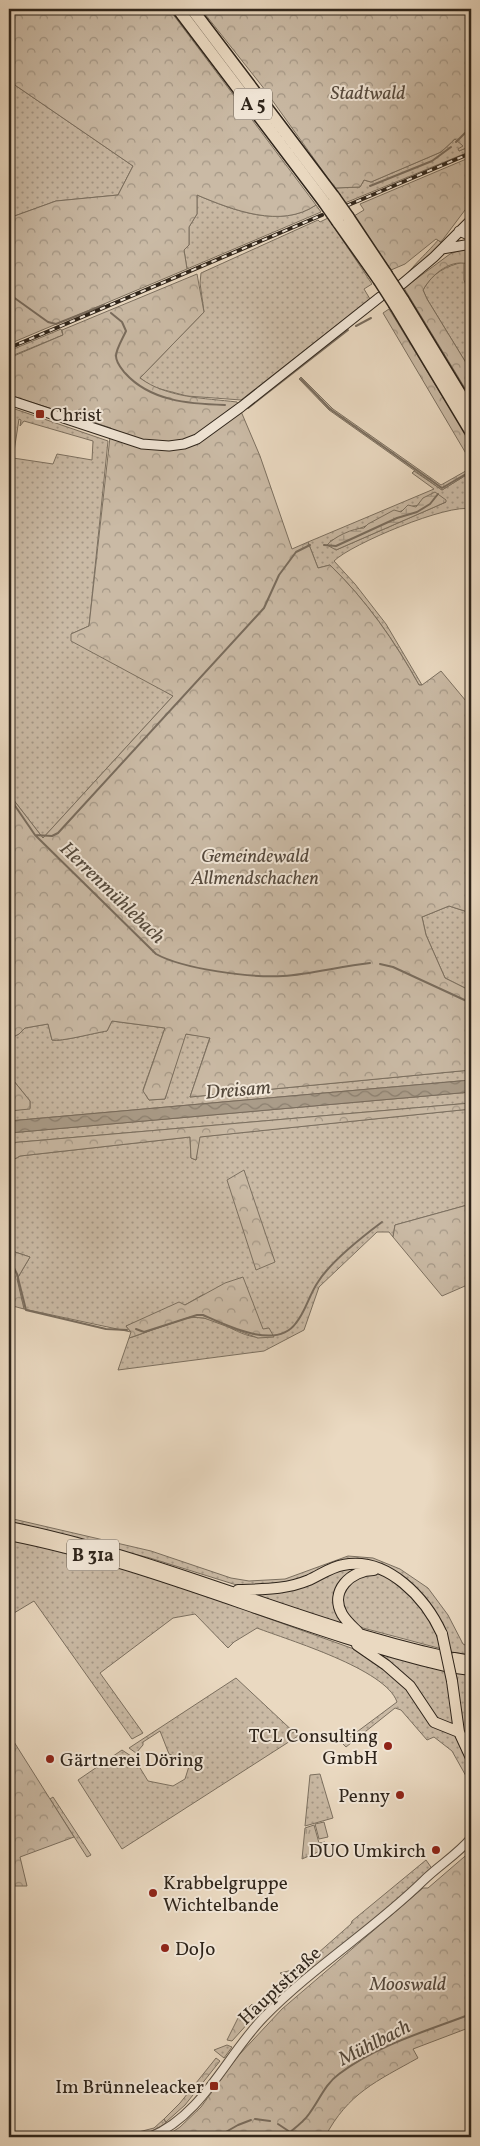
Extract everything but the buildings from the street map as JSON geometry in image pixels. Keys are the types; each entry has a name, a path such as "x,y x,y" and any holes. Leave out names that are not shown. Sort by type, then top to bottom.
{"highway":[{"name":"A 5","path":"178,9 329,199"},
{"name":"A 5","path":"192,9 343,219 471,412"},
{"name":"A 5","path":"399,302 471,432"},
{"name":"B 31a","path":"9,1527 104,1550 471,1670"},
{"name":"B 31a","path":"9,1535 117,1561 350,1640 449,1662 471,1661"},
{"path":"229,1590 287,1587 344,1564 365,1565 380,1570 401,1582 420,1599 435,1619 442,1634 452,1681 459,1732 471,1758"},
{"path":"360,1634 341,1613 338,1599 340,1590 345,1582 357,1573 380,1570"},
{"path":"350,1640 399,1675 421,1700 434,1722 459,1732"}],"main road":[{"path":"402,284 442,249 459,231 471,212"},
{"path":"459,231 465,228 471,220"},
{"path":"459,231 462,239 471,241"},
{"path":"442,249 471,241"},
{"path":"9,400 142,444 169,446 184,444 197,439 241,407 380,297"}],"street":[{"name":"Hauptstraße","path":"419,1886 471,1838"},
{"name":"Hauptstraße","path":"150,2137 165,2130 184,2115 265,2016 346,1946 471,1844"}],"green space":[{"path":"9,9 169,9 316,205 288,216 257,215 197,195 197,214 189,227 189,245 184,250 187,269 9,344 9,218 56,201 118,195 133,166 9,81"},
{"name":"Stadtwald","path":"201,9 471,9 471,146 459,151 458,149 463,146 455,139 441,152 371,182 364,180 360,187 335,188 262,86"},
{"path":"9,81 133,166 118,195 56,201 9,218"},
{"path":"455,139 464,146 459,151 471,146 471,151 345,203 335,188 360,187 364,180 371,182 441,152"},
{"path":"471,157 471,202 441,242 436,239 405,264 391,270 354,216 364,210 360,204"},
{"path":"197,195 256,215 288,216 316,205 321,212 187,269 184,250 189,245 189,227 197,214"},
{"path":"328,218 372,284 364,289 370,299 241,400 187,396 153,387 140,378 204,312 200,283 201,273 318,220 320,222"},
{"path":"438,240 442,244 406,277 407,274"},
{"path":"465,248 471,248 471,265 457,263 443,268 423,290 471,371 471,398 404,288 450,254"},
{"path":"464,262 464,280 471,298 471,371 423,290 440,271"},
{"name":"Gemeindewald Allmendschachen","path":"197,274 204,312 140,378 162,390 186,396 237,402 260,456 292,549 308,542 318,568 330,565 343,578 379,621 419,685 422,685 441,671 471,707 471,913 449,906 422,917 426,935 445,978 471,991 471,1070 190,1097 210,1038 186,1034 165,1099 149,1100 143,1091 165,1028 112,1021 107,1031 70,1039 52,1040 48,1024 25,1028 19,1034 9,1039 9,794 43,838 173,696 71,641 71,634 89,626 111,428 9,395 9,358 63,335 62,330"},
{"path":"389,309 471,443 471,462 383,313"},
{"path":"61,329 63,335 9,357 9,351"},
{"path":"301,377 333,409 441,485 471,468 471,472 442,490 329,410 299,379"},
{"path":"9,407 108,441 89,626 71,634 173,696 43,838 9,794","holes":["19,419 21,420 20,426 24,421 93,441 92,460 57,454 53,464 13,458"]},
{"path":"414,471 442,490 471,472 471,509 459,509 422,518 379,535 334,561 355,584 386,624 422,685 419,685 390,637 356,592 330,565 318,568 308,542 434,489 412,473","holes":["446,502 336,550 330,541 413,506"]},
{"path":"435,492 446,502 336,550 327,545 339,536 349,531 364,528 394,510 401,512 408,505 416,507 423,498"},
{"path":"449,906 471,913 471,991 445,978 426,935 422,917"},
{"path":"112,1021 165,1028 143,1090 149,1100 165,1099 185,1034 210,1037 190,1097 471,1070 471,1080 9,1121 9,1111 30,1108 30,1101 9,1075 9,1039 19,1034 25,1028 48,1024 52,1040 70,1039 107,1031"},
{"path":"9,1075 30,1101 30,1109 9,1111"},
{"path":"471,1092 471,1103 9,1143 9,1133"},
{"path":"471,1103 471,1109 200,1137 196,1160 191,1158 190,1137 20,1156 9,1162 9,1143"},
{"path":"471,1109 471,1204 395,1225 393,1237 389,1232 377,1232 319,1287 304,1330 264,1351 118,1370 129,1338 175,1321 194,1317 203,1318 249,1336 265,1337 263,1329 204,1294 185,1305 126,1326 131,1332 24,1309 17,1279 30,1257 9,1250 9,1162 20,1156 190,1137 191,1158 196,1160 199,1137"},
{"path":"244,1170 275,1262 256,1270 227,1180"},
{"path":"471,1204 471,1279 465,1286 442,1296 393,1237 395,1225"},
{"path":"9,1250 30,1257 17,1279 24,1309 9,1305"},
{"path":"243,1277 263,1329 269,1328 274,1337 258,1338 204,1318 190,1317 129,1338 131,1332 126,1326 179,1302 185,1305 225,1283"},
{"path":"9,1518 151,1551 231,1578 249,1581 285,1579 348,1556 373,1558 400,1569 428,1588 448,1615 463,1644 471,1648 471,1655 451,1652 443,1627 424,1599 362,1562 298,1582 243,1587 150,1558 9,1523"},
{"path":"9,1538 62,1550 241,1606 253,1613 354,1649 392,1672 422,1705 456,1737 471,1766 471,1785 452,1751 434,1737 427,1740 401,1710 395,1708 346,1747 342,1743 397,1702 389,1690 375,1678 334,1657 257,1628 234,1642 228,1648 195,1614 173,1618 100,1673 143,1733 132,1739 34,1601 9,1616"},
{"path":"358,1566 338,1591 351,1628 248,1592"},
{"path":"371,1572 396,1582 417,1600 432,1624 442,1649 363,1628 351,1619 343,1606 342,1591 352,1579"},
{"path":"367,1650 447,1670 456,1728 439,1723 429,1709"},
{"path":"454,1672 471,1674 471,1752 460,1722"},
{"path":"236,1678 298,1736 122,1849 78,1780 122,1750 134,1758 148,1781 173,1786 185,1779 190,1763 169,1754 160,1731 143,1742 143,1745 136,1753 129,1748"},
{"path":"9,1734 74,1837 20,1857 27,1886 9,1886"},
{"path":"320,1774 333,1818 305,1826 310,1775"},
{"path":"53,1797 91,1855 87,1857 50,1799"},
{"path":"324,1822 328,1837 319,1839 315,1824"},
{"path":"314,1825 319,1843 325,1842 327,1848 302,1859 305,1828"},
{"name":"Mooswald","path":"471,1851 471,2027 413,2049 418,2058 377,2082 354,2099 343,2109 325,2137 165,2137 180,2127 201,2107 238,2056 282,2009 423,1888 428,1888"},
{"path":"426,1860 433,1870 299,1981 288,1981 280,1973 301,1968 351,1924 352,1921"},
{"path":"252,2004 259,2011 232,2041 227,2040 238,2018"},
{"path":"227,2045 232,2047 224,2058 214,2050"},
{"path":"216,2058 220,2061 185,2105 166,2122 164,2119 180,2103"},
{"path":"164,2119 166,2123 150,2132 119,2137 154,2128"}],"water":[{"name":"Dreisam","path":"471,1080 471,1092 9,1133 9,1121"}],"waterway":[{"path":"456,142 471,127"},
{"path":"370,186 432,161 451,147"},
{"path":"9,294 48,322 56,324 104,305"},
{"path":"111,313 122,322 126,331 117,350 117,361 125,373 135,382 146,390 171,399 198,404 225,405"},
{"path":"356,326 371,318"},
{"path":"248,408 348,330"},
{"path":"301,379 330,409 442,488 471,471"},
{"path":"324,545 336,546 397,518 417,512 430,504 438,494"},
{"path":"35,835 52,836 58,833 264,608 279,575 296,552 310,545"},
{"name":"Herrenmühlebach","path":"9,797 35,835 156,954 200,968 253,976 294,975 370,963"},
{"name":"Herrenmühlebach","path":"380,964 393,967 471,1003"},
{"path":"136,1329 144,1332 197,1315 203,1315 251,1333 276,1335 287,1331 296,1323 324,1274 356,1242 382,1222"},
{"path":"9,1258 17,1274 26,1310 106,1329 127,1330"},
{"name":"Mühlbach","path":"284,2137 307,2117 334,2078 354,2064 386,2047 471,2014"},
{"path":"255,2119 270,2121"},
{"path":"217,2137 251,2120"},
{"path":"278,2124 290,2132"}],"railway":[{"path":"346,206 471,153"},
{"path":"9,348 322,215"}],"place":[{"name":"Christ","path":"40,414"},
{"name":"TCL Consulting GmbH","path":"388,1746"},
{"name":"Gärtnerei Döring","path":"50,1759"},
{"name":"Penny","path":"400,1795"},
{"name":"DUO Umkirch","path":"436,1850"},
{"name":"Krabbelgruppe Wichtelbande","path":"153,1893"},
{"name":"DoJo","path":"165,1948"},
{"name":"Im Brünneleacker","path":"214,2086"}]}
